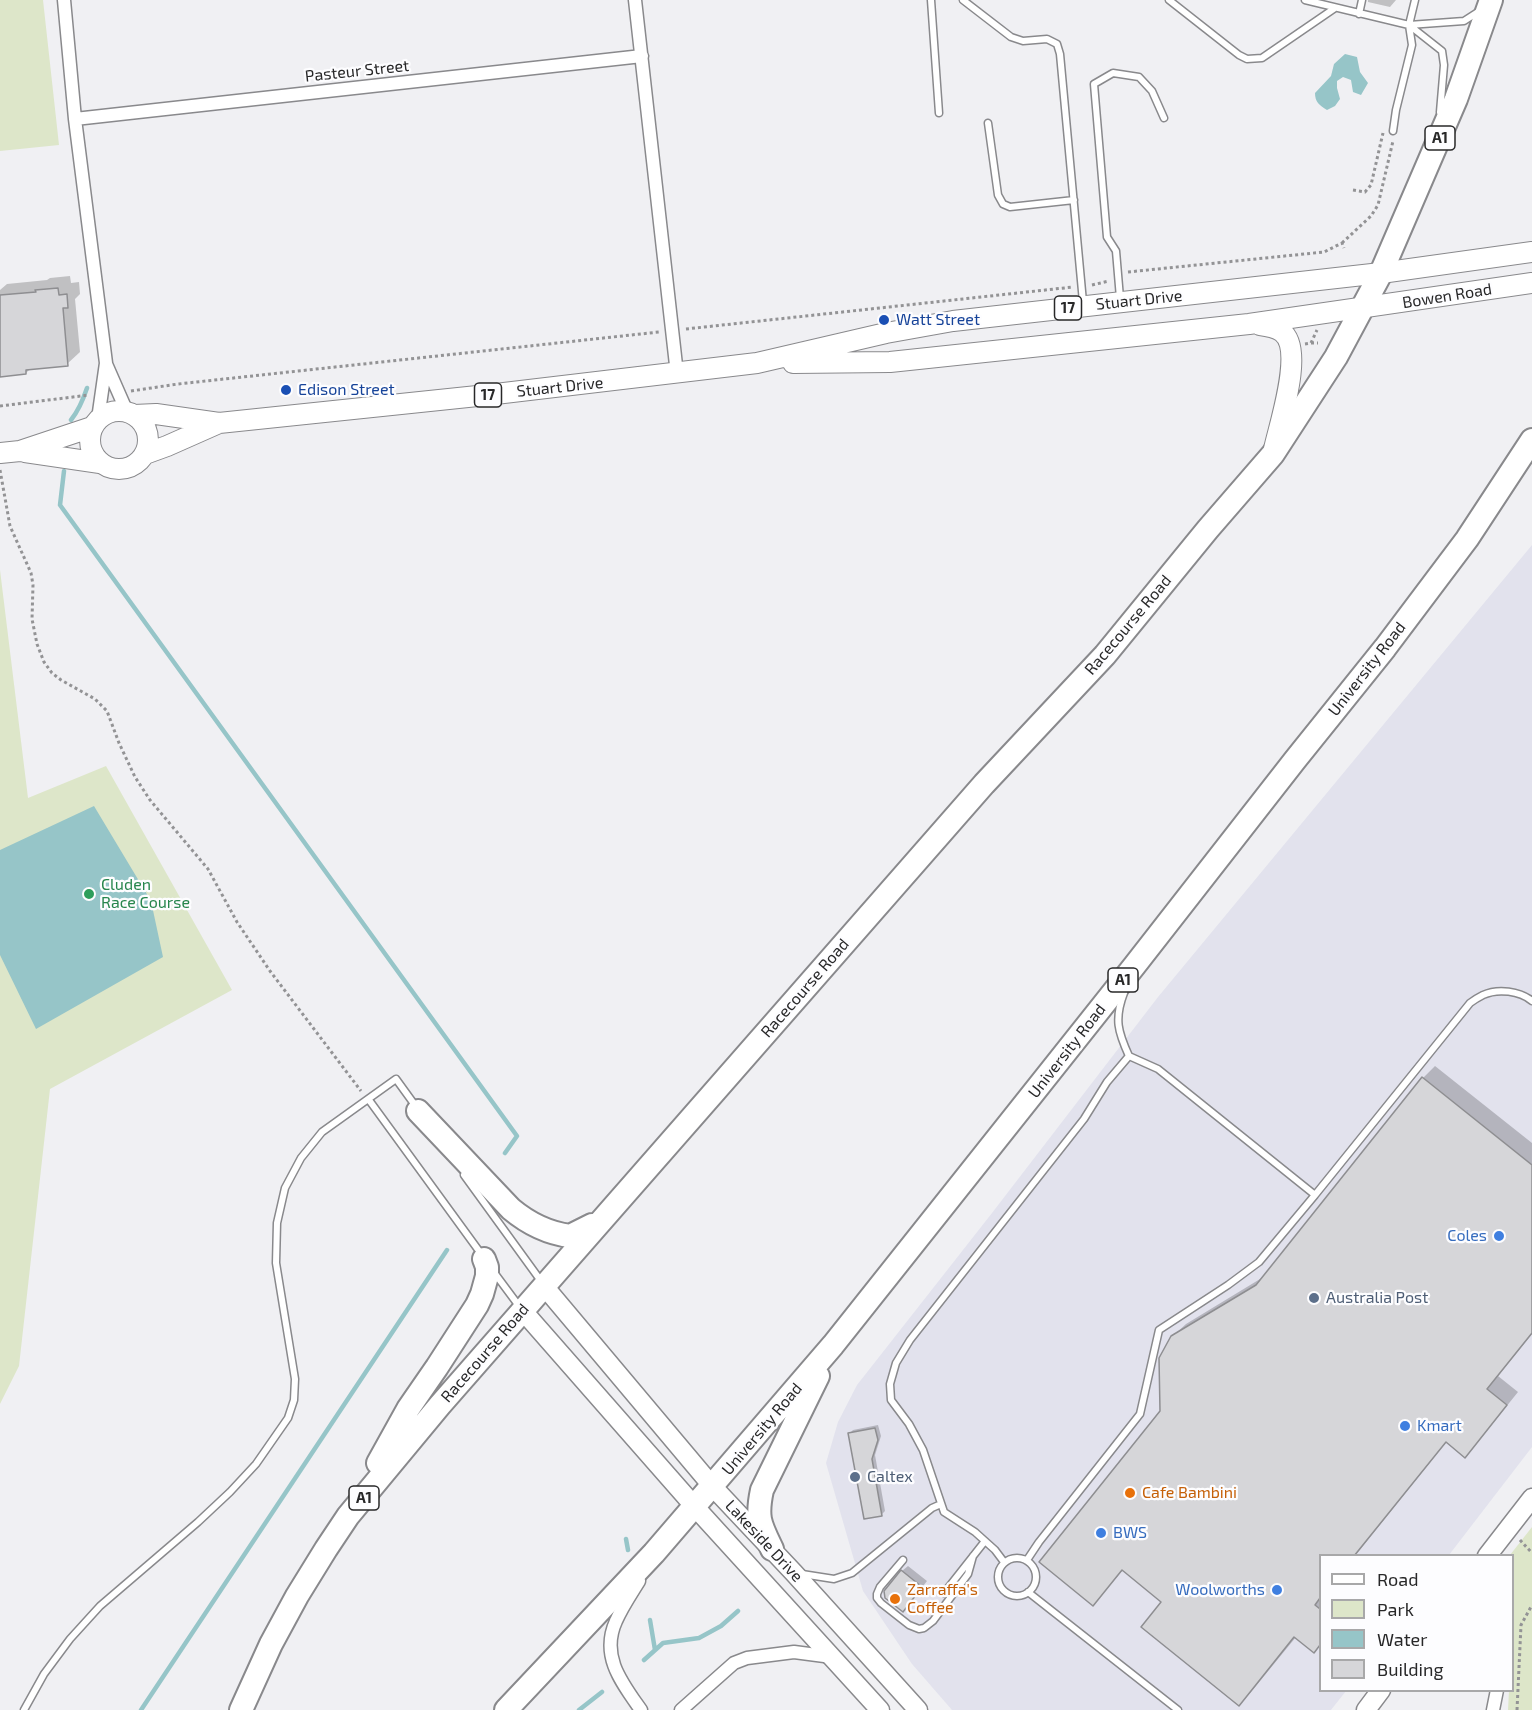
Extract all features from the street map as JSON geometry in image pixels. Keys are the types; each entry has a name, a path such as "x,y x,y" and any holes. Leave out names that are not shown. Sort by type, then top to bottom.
{"highway":[{"name":"A1","path":"1381,273 1456,99 1491,2"},
{"name":"Racecourse Road","path":"242,1710 271,1644 297,1596 348,1516 440,1405 984,784 1105,655 1273,454 1336,357 1381,273"},
{"name":"University Road","path":"695,1507 833,1345 1392,639 1467,539 1532,440"},
{"path":"418,1111 511,1209 531,1224 552,1233 570,1236 602,1220"},
{"path":"348,1516 408,1409 477,1305 487,1276 484,1259"},
{"path":"772,1549 760,1524 758,1508 762,1490 833,1345"},
{"name":"A1","path":"506,1710 654,1554 695,1507"}],"main road":[{"name":"Bowen Road","path":"1381,273 1532,252"},
{"name":"Stuart Drive","path":"131,413 156,414 219,423 677,374 757,363 931,325 1381,273"},
{"name":"Bowen Road","path":"1363,308 1532,283"},
{"name":"Stuart Drive","path":"757,363 890,362 1249,324 1363,308"},
{"path":"1249,324 1268,326 1284,333 1292,351 1292,375 1273,454"},
{"name":"17","path":"20,451 95,423 111,411 131,413"},
{"path":"131,413 146,428 148,446 145,454"},
{"path":"95,423 89,437 90,447 99,463"},
{"name":"Stuart Drive","path":"145,454 219,423"},
{"name":"17","path":"0,453 20,451 99,463 115,470 132,466 145,454"}],"street":[{"path":"64,0 75,119 106,363 95,423"},
{"path":"635,0 677,374"},
{"name":"Pasteur Street","path":"75,119 642,56"},
{"path":"106,363 131,413"},
{"name":"Lakeside Drive","path":"544,1286 713,1487 918,1710"},
{"name":"Lakeside Drive","path":"523,1311 695,1507 880,1710"},
{"path":"1489,1554 1532,1498"},
{"path":"641,1710 625,1687 611,1660 610,1645 615,1623 654,1554"},
{"path":"681,1710 734,1663 747,1658 794,1652 832,1657"},
{"path":"1366,1710 1380,1692"},
{"path":"1493,1710 1497,1692"}],"lane":[{"path":"931,0 939,113"},
{"path":"963,0 1011,37 1023,41 1047,39 1057,44 1060,54 1084,306"},
{"path":"1169,0 1247,59 1262,58 1335,8"},
{"path":"1305,0 1409,25 1464,21 1491,2"},
{"path":"1359,14 1362,0"},
{"path":"1393,131 1412,45 1409,25 1414,0"},
{"path":"1409,25 1442,51 1444,65 1437,145"},
{"path":"1121,302 1116,251 1107,237 1094,84 1113,73 1139,76 1152,91 1164,118"},
{"path":"988,123 998,195 1003,204 1010,207 1074,200"},
{"path":"1135,965 1120,1004 1117,1020 1120,1037 1129,1056 1158,1069 1316,1195"},
{"path":"1027,1560 1140,1414 1159,1330 1259,1262 1316,1195 1470,1003 1484,994 1506,991 1517,993 1532,1001"},
{"path":"1004,1562 995,1550 975,1532 944,1512 923,1450 909,1424 891,1400 890,1384 896,1363 910,1340 1084,1119 1107,1082 1129,1056"},
{"path":"24,1710 44,1674 70,1639 100,1606 230,1492 256,1464 288,1418 294,1400 295,1379 276,1263 277,1223 285,1188 301,1158 322,1132 396,1079 452,1157"},
{"path":"369,1100 523,1311"},
{"path":"458,1167 544,1286"},
{"path":"794,1573 834,1579 852,1573 932,1508 941,1504"},
{"path":"944,1593 985,1541"},
{"path":"903,1560 880,1587 877,1598 909,1625 919,1629 933,1621 968,1574 973,1556"},
{"path":"1016,1557 1027,1560 1035,1570 1036,1576 1028,1592 1016,1596 1004,1591 998,1580 998,1573 1004,1562 1016,1557"},
{"path":"1028,1592 1178,1710"}],"path":[{"path":"1353,190 1365,192 1371,184 1384,131"},
{"path":"686,329 1082,286 1102,283 1125,272 1324,252 1342,243 1371,216 1378,205 1393,146 1393,131"},
{"path":"1342,243 1344,248"},
{"path":"1311,343 1318,328"},
{"path":"128,391 659,332"},
{"path":"1300,345 1318,343"},
{"path":"0,406 83,395"},
{"path":"0,468 10,526 31,573 32,619 37,644 44,662 52,673 95,699 107,711 135,777 150,800 208,869 237,922 270,970 369,1100"},
{"path":"1517,1710 1521,1625 1532,1605"}],"shaded area":[{"path":"1532,545 1532,1447 1450,1554 1319,1554 1319,1692 1345,1692 1331,1710 952,1710 912,1664 863,1591 826,1463 838,1422 857,1385 1158,997"}],"green space":[{"path":"0,0 43,0 59,145 0,151"},
{"name":"Cluden Race Course","path":"0,570 28,798 106,766 232,990 50,1089 19,1366 0,1404"},
{"path":"1532,1527 1532,1710 1508,1710 1509,1692 1514,1692 1514,1554 1511,1554"}],"water":[{"path":"1345,54 1357,57 1360,72 1368,83 1361,95 1353,92 1351,80 1343,77 1337,81 1340,99 1335,106 1327,110 1318,103 1315,93 1331,76 1334,64"},
{"path":"94,806 151,901 163,957 36,1029 0,955 0,850"}],"building":[{"path":"58,288 59,295 67,294 68,308 63,308 68,366 26,370 26,374 0,377 0,295"},
{"path":"1422,1077 1532,1165 1532,1333 1487,1389 1507,1405 1465,1458 1446,1442 1356,1554 1319,1554 1319,1599 1315,1605 1319,1608 1319,1646 1314,1653 1294,1637 1239,1706 1141,1627 1161,1602 1122,1570 1093,1606 1039,1562 1160,1411 1159,1358 1171,1336 1256,1285"},
{"path":"875,1428 878,1440 872,1459 882,1516 864,1519 848,1433"},
{"path":"901,1570 922,1587 903,1612 885,1598 884,1591"}],"waterway":[{"path":"71,420 87,388"},
{"path":"64,471 60,505 517,1136 505,1153"},
{"path":"141,1710 447,1250"},
{"path":"626,1539 628,1550"},
{"path":"644,1660 663,1643 699,1638 721,1626 738,1611"},
{"path":"650,1620 655,1650"},
{"path":"579,1710 602,1692"}],"place":[{"name":"Watt Street","path":"884,320"},
{"name":"Edison Street","path":"286,390"},
{"name":"Cluden Race Course","path":"89,894"},
{"name":"Coles","path":"1499,1236"},
{"name":"Australia Post","path":"1314,1298"},
{"name":"Kmart","path":"1405,1426"},
{"name":"Caltex","path":"855,1477"},
{"name":"Cafe Bambini","path":"1130,1493"},
{"name":"BWS","path":"1101,1533"},
{"name":"Woolworths","path":"1277,1590"},
{"name":"Zarraffa's Coffee","path":"895,1599"}]}
